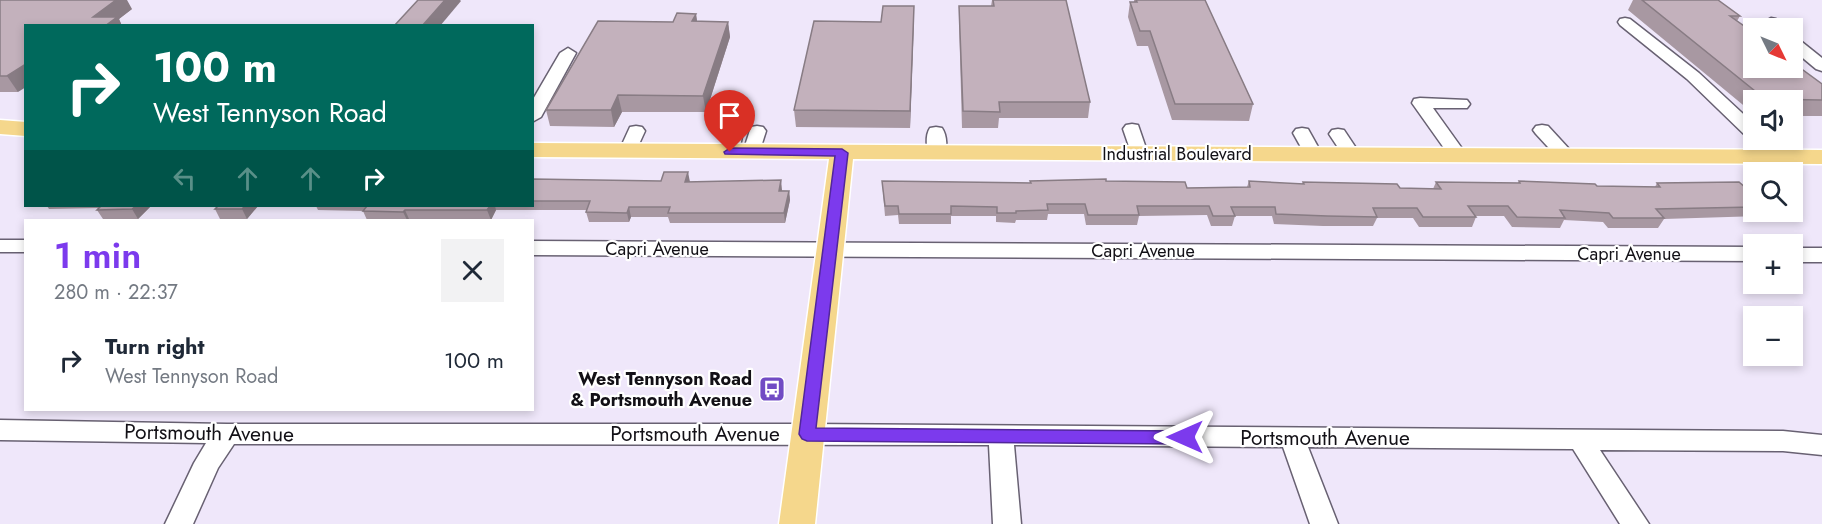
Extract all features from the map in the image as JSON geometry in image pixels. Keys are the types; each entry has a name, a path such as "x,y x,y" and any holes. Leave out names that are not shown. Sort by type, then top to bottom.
{"main road":[{"path":"0,127 24,129"},
{"name":"Industrial Boulevard","path":"534,150 632,141 746,145 842,153 937,143 1139,154 1565,155 1743,149"},
{"name":"Industrial Boulevard","path":"1776,150 1822,158"},
{"path":"797,524 842,153"}],"street":[{"path":"1625,22 1693,76 1743,124"},
{"path":"1803,50 1822,66"},
{"path":"534,113 568,53"},
{"path":"1457,154 1420,103 1461,104"},
{"path":"736,116 746,145"},
{"path":"1132,129 1139,154"},
{"path":"1542,130 1565,155"},
{"path":"1302,133 1313,154"},
{"path":"1338,134 1351,154"},
{"path":"0,246 24,246"},
{"name":"Capri Avenue","path":"534,248 1743,254"},
{"path":"1803,255 1822,255"},
{"name":"Portsmouth Avenue","path":"0,430 227,434 807,434 1783,441 1822,445"},
{"path":"179,524 207,463 227,434"},
{"path":"1001,437 1007,524"},
{"path":"1292,438 1324,524"},
{"path":"1580,440 1635,524"}],"building":[{"path":"0,0 116,0 93,17 117,17 108,24 24,24 24,65 7,76 0,76"},
{"path":"418,0 445,0 424,24 396,24"},
{"path":"993,0 1066,0 1090,102 999,102 1000,112 963,111 959,6 994,6"},
{"path":"1136,0 1205,0 1253,104 1175,104 1150,31 1140,31 1130,2 1137,2"},
{"path":"1642,0 1718,0 1740,16 1730,16 1743,25 1743,78 1803,78 1803,70 1822,84 1822,100 1803,100 1803,90 1754,90"},
{"path":"883,6 914,6 910,111 794,110 814,21 881,22"},
{"path":"677,13 696,14 692,21 728,22 703,96 618,95 611,110 546,110 598,21 673,22"},
{"path":"664,172 688,172 685,182 781,180 779,191 789,191 784,213 668,213 670,207 629,207 627,213 586,212 590,201 534,201 534,179 661,181"},
{"path":"1106,179 1106,181 1185,182 1187,188 1250,187 1249,181 1304,184 1303,182 1397,184 1400,188 1441,189 1436,182 1520,183 1519,181 1660,187 1657,183 1739,182 1743,185 1743,207 1656,209 1664,218 1613,218 1609,213 1560,210 1565,218 1517,217 1508,206 1468,206 1476,217 1423,217 1417,208 1373,208 1377,217 1276,214 1275,207 1231,207 1235,216 1213,216 1209,206 1137,206 1139,215 1088,215 1085,204 1047,204 1048,210 1016,211 1016,213 997,213 997,207 951,206 951,214 899,214 898,206 885,206 882,181 1031,183 1030,181"},
{"path":"100,207 135,207 132,209 97,210"},
{"path":"217,207 244,207 242,209 215,209"},
{"path":"366,207 489,207 487,210 363,211"}],"place":[{"name":"West Tennyson Road & Portsmouth Avenue","path":"772,389"}],"route":[{"path":"730,152 842,153 807,434 1185,437"}]}
